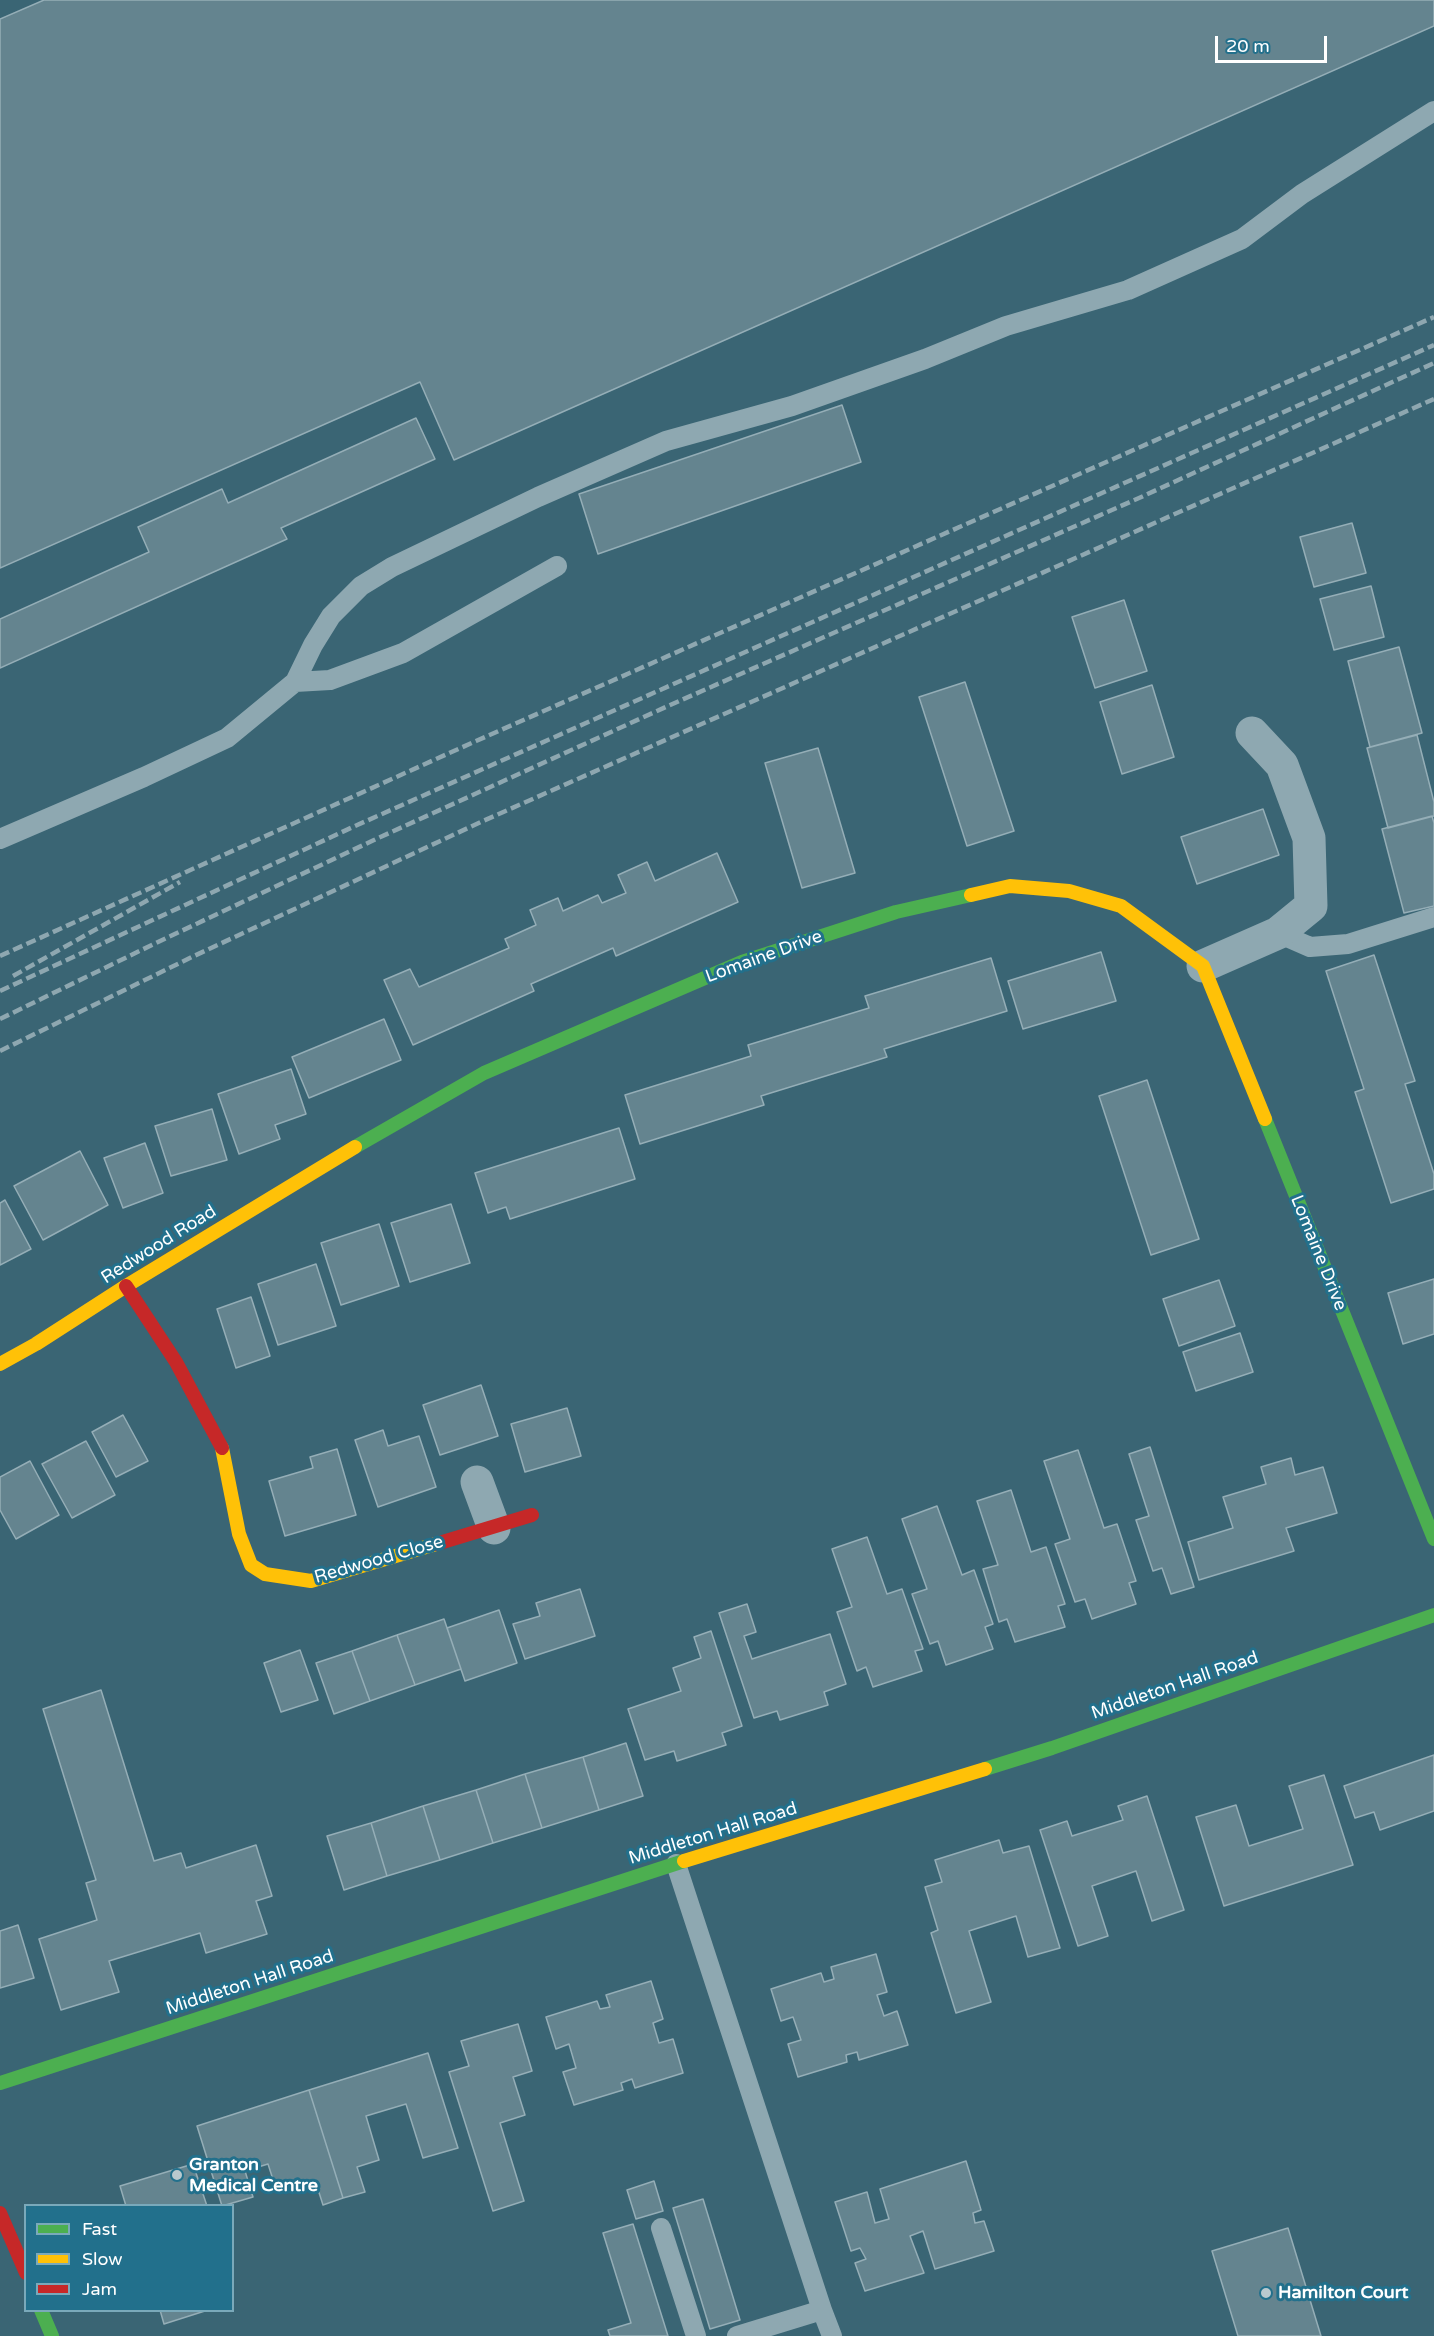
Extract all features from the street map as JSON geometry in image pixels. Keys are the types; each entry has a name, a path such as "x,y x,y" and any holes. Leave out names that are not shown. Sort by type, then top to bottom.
{"street":[{"path":"1203,966 1278,933 1311,906 1309,838 1282,765 1252,734"},
{"name":"Lomaine Drive","path":"337,1157 484,1073 742,962 896,912 1010,886 1069,891 1121,906 1203,966 1434,1539"},
{"name":"Redwood Road","path":"0,1364 36,1344 337,1157"},
{"name":"Redwood Close","path":"126,1286 177,1362 221,1443 239,1534 251,1565 265,1574 311,1581 532,1515"},
{"path":"477,1482 494,1528"},
{"name":"Middleton Hall Road","path":"0,2083 676,1864 1052,1748 1434,1615"},
{"path":"0,2213 24,2268"},
{"path":"42,2312 52,2336"}],"lane":[{"path":"0,839 144,777 227,738 295,682 313,645 332,616 361,586 392,567 538,497 666,441 792,406 925,359 1006,326 1128,290 1242,239 1302,194 1434,111"},
{"path":"295,682 330,680 403,653 557,567"},
{"path":"1278,933 1310,947 1348,945 1434,917"},
{"path":"676,1864 832,2336"},
{"path":"661,2228 696,2336"},
{"path":"737,2336 822,2310"}],"building":[{"path":"44,0 1434,0 1434,26 454,460 420,382 0,568 0,19"},
{"path":"842,405 861,462 598,554 579,494"},
{"path":"416,418 435,459 281,528 287,539 0,668 0,619 149,552 138,527 222,489 228,503"},
{"path":"1352,523 1366,573 1314,587 1300,537"},
{"path":"1371,586 1384,637 1334,650 1320,599"},
{"path":"1124,600 1147,671 1095,688 1072,617"},
{"path":"1399,647 1422,733 1370,747 1348,661"},
{"path":"965,682 1014,831 967,846 919,697"},
{"path":"1152,685 1174,757 1122,774 1100,702"},
{"path":"1417,735 1434,802 1434,816 1388,828 1367,748"},
{"path":"818,748 855,873 802,888 765,763"},
{"path":"1263,809 1279,855 1197,884 1181,837"},
{"path":"1432,816 1434,823 1434,906 1404,913 1382,829"},
{"path":"717,853 738,902 616,956 613,948 531,984 534,991 413,1045 384,980 410,969 419,987 509,948 505,939 536,925 530,910 558,898 563,911 598,895 602,903 626,893 618,875 647,862 655,881"},
{"path":"1101,952 1116,1001 1023,1029 1008,981"},
{"path":"1374,955 1415,1081 1405,1084 1434,1174 1434,1189 1391,1203 1355,1092 1364,1089 1326,971"},
{"path":"991,958 1007,1011 884,1049 887,1057 761,1096 764,1105 640,1144 625,1095 751,1056 748,1045 869,1008 865,996"},
{"path":"384,1019 401,1060 309,1098 292,1057"},
{"path":"291,1069 306,1114 275,1125 280,1139 239,1154 218,1094"},
{"path":"1147,1080 1199,1239 1151,1255 1099,1096"},
{"path":"212,1109 227,1160 171,1176 155,1126"},
{"path":"619,1128 635,1179 510,1219 506,1207 488,1213 475,1173"},
{"path":"145,1143 163,1193 123,1208 104,1158"},
{"path":"80,1151 108,1205 43,1240 14,1186"},
{"path":"5,1200 31,1249 0,1265 0,1203"},
{"path":"451,1204 470,1263 410,1282 391,1223"},
{"path":"379,1224 399,1286 341,1305 321,1243"},
{"path":"316,1264 336,1326 278,1345 258,1284"},
{"path":"1434,1279 1434,1334 1403,1344 1388,1293"},
{"path":"1219,1280 1235,1326 1179,1346 1163,1299"},
{"path":"251,1297 270,1356 236,1368 217,1309"},
{"path":"1240,1333 1253,1372 1196,1391 1183,1352"},
{"path":"481,1385 498,1436 440,1455 423,1405"},
{"path":"567,1408 581,1456 525,1472 511,1424"},
{"path":"123,1415 148,1461 116,1477 92,1432"},
{"path":"383,1430 388,1446 419,1436 436,1487 378,1507 355,1440"},
{"path":"86,1441 115,1495 72,1518 42,1464"},
{"path":"1150,1447 1194,1587 1171,1594 1162,1568 1153,1571 1136,1520 1149,1516 1129,1454"},
{"path":"337,1449 356,1515 285,1536 269,1481 313,1468 310,1457"},
{"path":"1078,1450 1104,1528 1117,1524 1136,1581 1129,1583 1136,1604 1092,1619 1085,1599 1075,1602 1055,1544 1070,1539 1044,1461"},
{"path":"1291,1458 1295,1475 1323,1467 1337,1513 1286,1528 1294,1551 1199,1580 1188,1542 1233,1528 1223,1497 1266,1484 1261,1467"},
{"path":"30,1461 59,1515 16,1539 0,1510 0,1477"},
{"path":"1011,1490 1031,1552 1046,1547 1065,1604 1058,1606 1065,1627 1015,1642 1007,1619 999,1622 983,1569 998,1565 977,1501"},
{"path":"937,1506 962,1575 974,1570 993,1624 985,1627 993,1649 946,1665 938,1641 930,1644 912,1594 927,1589 902,1519"},
{"path":"867,1537 887,1594 902,1589 923,1649 915,1651 922,1671 873,1687 866,1667 857,1671 837,1612 852,1607 832,1549"},
{"path":"580,1589 595,1636 525,1659 513,1624 540,1616 536,1603"},
{"path":"747,1604 756,1632 744,1636 752,1659 830,1634 846,1684 824,1692 828,1705 780,1720 777,1711 754,1718 719,1613"},
{"path":"499,1610 517,1663 465,1681 447,1628"},
{"path":"444,1619 461,1669 415,1685 397,1635"},
{"path":"711,1631 742,1726 722,1733 726,1745 677,1761 674,1751 645,1760 628,1709 681,1691 673,1668 701,1658 694,1637"},
{"path":"397,1635 415,1685 370,1701 352,1651"},
{"path":"300,1650 318,1700 281,1712 264,1663"},
{"path":"352,1651 370,1701 334,1714 316,1663"},
{"path":"101,1690 154,1861 181,1853 186,1868 256,1845 272,1896 256,1901 267,1934 206,1953 200,1933 109,1961 119,1992 61,2010 39,1939 97,1920 86,1883 96,1880 43,1709"},
{"path":"626,1743 643,1796 599,1810 583,1757"},
{"path":"1434,1755 1434,1811 1380,1830 1374,1812 1355,1818 1344,1786"},
{"path":"583,1757 599,1810 542,1828 525,1774"},
{"path":"525,1774 542,1828 493,1843 476,1790"},
{"path":"1324,1775 1353,1865 1224,1906 1196,1817 1236,1805 1249,1846 1303,1829 1289,1786"},
{"path":"476,1790 493,1843 440,1860 423,1806"},
{"path":"1147,1796 1184,1910 1152,1921 1136,1871 1092,1886 1108,1936 1078,1946 1040,1830 1067,1821 1072,1836 1123,1820 1118,1806"},
{"path":"423,1806 440,1860 387,1876 371,1823"},
{"path":"371,1823 387,1876 344,1890 327,1836"},
{"path":"999,1840 1003,1853 1029,1846 1060,1948 1028,1957 1016,1916 969,1931 991,2002 956,2013 931,1933 938,1930 925,1887 942,1882 935,1860"},
{"path":"18,1925 34,1978 0,1988 0,1931"},
{"path":"876,1954 887,1992 877,1995 884,2016 897,2011 908,2045 859,2060 857,2052 846,2055 847,2062 798,2077 788,2044 801,2040 793,2017 781,2021 771,1989 821,1973 824,1982 834,1979 831,1967"},
{"path":"651,1981 663,2019 653,2023 659,2043 673,2039 683,2073 635,2088 632,2079 621,2083 623,2090 574,2105 563,2072 576,2068 569,2044 556,2049 546,2017 597,2001 600,2009 610,2007 606,1995"},
{"path":"518,2024 532,2071 513,2077 525,2115 500,2123 524,2201 493,2211 449,2072 469,2066 461,2041"},
{"path":"428,2053 458,2148 423,2158 406,2104 366,2116 379,2160 357,2167 365,2192 343,2198 309,2090"},
{"path":"309,2090 343,2198 323,2205 315,2180 277,2192 268,2164 245,2171 253,2197 221,2204 197,2126"},
{"path":"966,2161 981,2210 973,2213 975,2223 984,2221 994,2251 935,2269 923,2231 910,2236 924,2273 865,2291 855,2263 866,2259 860,2248 851,2251 835,2202 867,2192 875,2223 889,2219 880,2189"},
{"name":"Granton Medical Centre","path":"193,2164 206,2204 125,2204 120,2186"},
{"path":"654,2181 663,2211 636,2219 627,2190"},
{"path":"703,2199 740,2320 710,2329 673,2208"},
{"path":"633,2224 668,2336 610,2336 608,2330 631,2323 603,2233"},
{"name":"Hamilton Court","path":"1288,2228 1321,2336 1238,2336 1212,2251"},
{"path":"161,2312 202,2312 164,2324"}],"railway":[{"path":"0,956 476,741 1434,317"},
{"path":"0,991 355,826 1434,345"},
{"path":"0,1019 374,840 668,706 1139,498 1434,363"},
{"path":"0,1051 194,956 483,821 1434,399"},
{"path":"13,976 180,882"}],"traffic: fast":[{"path":"355,1147 484,1073 742,962 896,912 971,895"},
{"path":"1265,1119 1434,1539"},
{"path":"985,1769 1052,1748 1434,1615"},
{"path":"0,2083 684,1861"},
{"path":"42,2312 52,2336"}],"traffic: slow":[{"path":"971,895 1010,886 1069,891 1121,906 1203,966 1265,1119"},
{"path":"0,1364 355,1147"},
{"path":"222,1448 239,1534 251,1565 265,1574 311,1581 436,1544"},
{"path":"684,1861 985,1769"}],"traffic: jam":[{"path":"126,1286 176,1362 222,1448"},
{"path":"436,1544 532,1515"},
{"path":"0,2213 24,2268"}],"place":[{"name":"Granton Medical Centre","path":"177,2175"},
{"name":"Hamilton Court","path":"1266,2293"}]}
